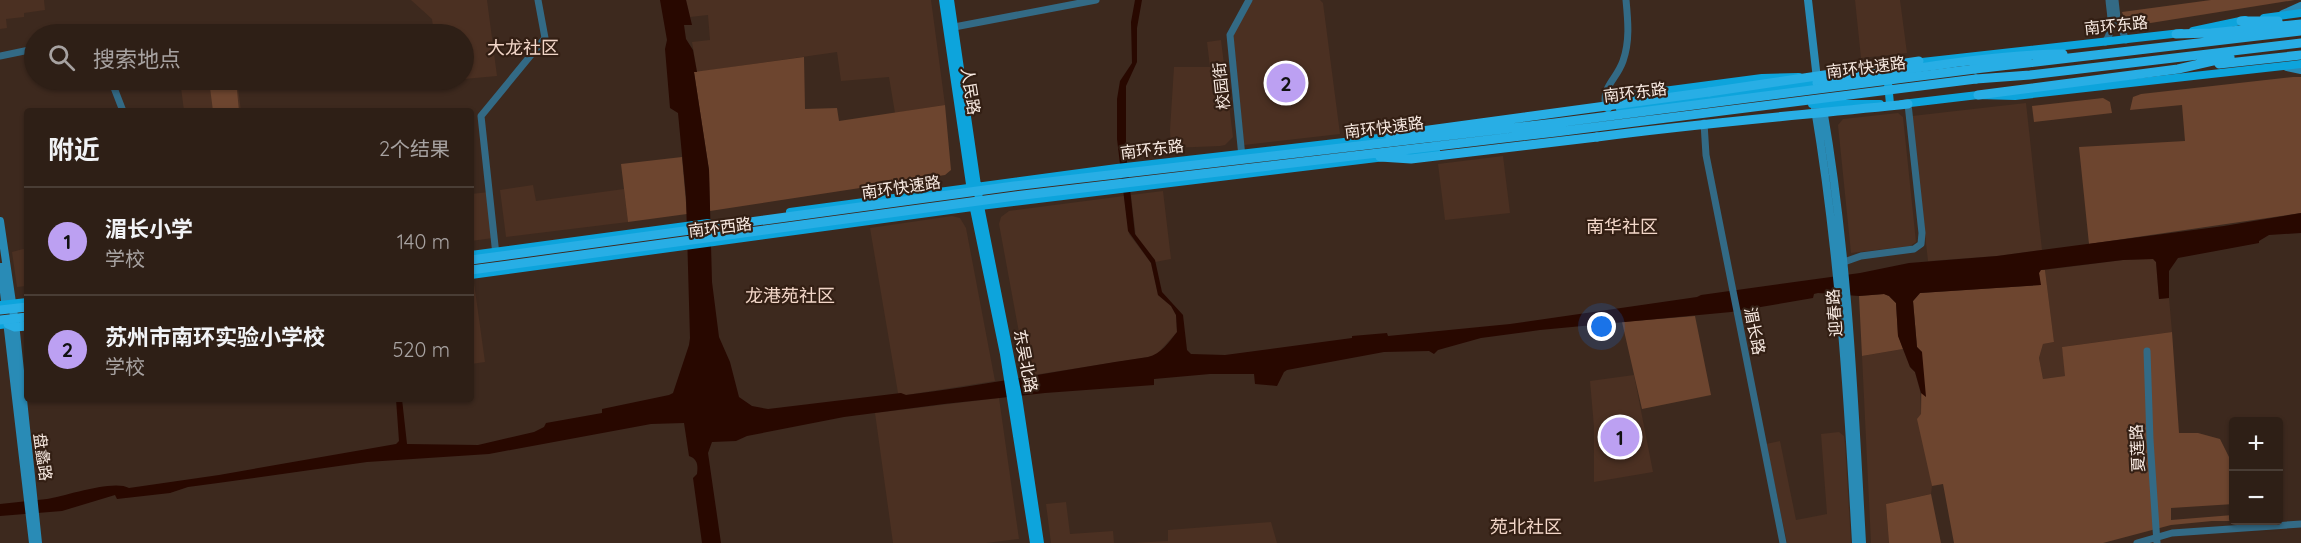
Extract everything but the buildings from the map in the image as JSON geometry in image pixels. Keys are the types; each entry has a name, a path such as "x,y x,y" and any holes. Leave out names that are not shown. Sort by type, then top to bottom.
{"highway":[{"path":"2241,21 2300,28"},
{"path":"1353,151 1407,133 1709,92 1887,74 1937,65 2067,54 2300,28"},
{"path":"2176,34 2300,28"},
{"name":"南环快速路","path":"474,270 1353,151 1976,74 2300,28"},
{"path":"1978,95 2178,69 2300,48"},
{"name":"南环快速路","path":"1976,74 2030,75 2176,58 2300,48"},
{"name":"南环快速路","path":"2176,58 2300,48"},
{"path":"2178,69 2246,53"},
{"path":"2067,54 2111,54"},
{"path":"1814,80 1919,62"},
{"path":"1353,151 1411,159 1704,123 1739,122 1818,105 1908,104"},
{"name":"南环快速路","path":"474,260 1014,186 1353,151"},
{"path":"7,315 24,307"},
{"path":"7,315 24,316"},
{"path":"7,315 24,323"}],"main road":[{"name":"人民路","path":"943,0 950,28 974,187"},
{"name":"人民路","path":"950,0 950,28"},
{"path":"1803,0 1814,80"},
{"path":"1808,0 1814,80"},
{"path":"2279,16 2301,6"},
{"name":"南环东路","path":"1919,62 2176,34 2241,21 2301,13"},
{"name":"南环东路","path":"976,207 1818,105 1908,104 1978,95 2015,96 2301,64"},
{"path":"2282,66 2301,70"},
{"path":"1887,74 1890,104"},
{"path":"1607,110 1618,97 1762,78 1786,76 1814,80"},
{"name":"迎春路","path":"1814,80 1840,273 1856,543"},
{"path":"1818,105 1888,88"},
{"name":"迎春路","path":"1818,105 1837,192 1844,262 1840,273"},
{"name":"南环东路","path":"974,187 1607,110"},
{"path":"1513,141 1528,148 1540,147 1683,128 1704,123"},
{"name":"南环西路","path":"474,255 974,187"},
{"name":"东吴北路","path":"974,187 1040,543"},
{"name":"南环西路","path":"474,275 976,207"},
{"path":"0,221 7,315"},
{"path":"0,258 7,315"},
{"name":"迎春路","path":"1842,298 1856,424 1862,543"},
{"path":"7,315 24,299"},
{"name":"盘蠡路","path":"7,315 21,449 31,494 33,543"},
{"name":"东吴北路","path":"1014,397 1034,543"},
{"name":"盘蠡路","path":"34,528 38,543"}],"street":[{"path":"498,272 481,116 545,38 538,0"},
{"path":"950,28 1096,0"},
{"name":"校园街","path":"1243,174 1230,35 1249,0"},
{"path":"1608,129 1605,90 1623,62 1627,46 1629,30 1626,0"},
{"path":"2105,42 2111,28 2109,0"},
{"path":"2115,0 2117,18 2126,40"},
{"path":"0,56 24,52"},
{"path":"115,90 122,108"},
{"path":"1844,262 1861,256 1916,249 1921,244 1922,233 1908,104"},
{"name":"湄长路","path":"1704,123 1706,155 1782,543"},
{"name":"夏莲路","path":"2147,351 2157,540"},
{"path":"2137,543 2157,540 2172,533 2301,524"}],"shaded area":[{"path":"0,0 44,0 45,10 24,13 24,17 6,19 7,28 0,29"},
{"path":"411,0 487,0 497,76 474,78 474,24 433,24 432,19"},
{"path":"660,0 686,0 692,25 684,25 686,39 693,50 697,72 694,72 709,170 712,282 719,337 730,362 739,397 752,406 768,409 901,393 906,395 997,382 1148,357 1168,344 1177,332 1176,315 1171,306 1158,295 1151,263 1128,231 1117,139 1117,99 1120,81 1132,63 1131,22 1135,0 1142,0 1137,28 1137,62 1126,86 1126,153 1135,234 1155,260 1162,292 1183,315 1187,350 1191,354 1225,355 1352,338 1352,336 1387,333 1388,336 1510,324 1860,273 1909,263 1997,256 2224,226 2301,213 2301,233 2269,235 2259,243 2178,258 2169,271 2169,298 2159,299 2156,262 2153,259 2123,260 2041,270 2039,273 2041,285 1920,293 1913,301 1917,347 1922,352 1926,397 1921,393 1915,372 1910,367 1898,336 1896,303 1889,296 1818,293 1814,294 1813,298 1731,312 1540,330 1481,338 1438,350 1434,354 1429,351 1384,352 1287,370 1277,386 1255,384 1254,374 1210,374 1154,379 1154,385 1045,393 844,417 747,436 736,441 712,442 708,453 721,543 702,543 693,478 697,474 697,466 696,461 689,456 684,423 651,424 489,454 367,462 188,487 170,493 117,499 115,495 62,511 0,516 0,504 47,499 112,485 129,488 219,475 396,444 399,441 396,402 402,402 407,444 478,445 534,432 544,427 546,423 602,413 602,409 673,393 690,338 686,197 678,113 670,108 665,49 667,40"},
{"path":"686,0 931,0 945,105 895,113 889,77 841,81 837,52 697,72 692,42 710,40 708,15 690,17"},
{"path":"1249,0 1320,0 1323,3 1340,134 1244,145 1233,33"},
{"path":"1855,0 1900,0 1907,53 1861,58"},
{"path":"2211,0 2295,0 2138,25 2126,23 2122,12"},
{"path":"1221,40 1233,137 1225,145 1220,146 1171,148 1174,67 1210,67 1207,42"},
{"path":"804,57 805,109 837,108 839,121 945,105 951,170 945,175 710,211 709,170 694,72"},
{"path":"2301,77 2301,213 2089,244 2079,147 2185,141 2182,105 2130,110 2133,97 2141,94"},
{"path":"181,90 238,90 241,108 184,108"},
{"path":"210,90 237,90 239,108 213,108"},
{"path":"2103,98 2110,102 2112,113 2034,122 2032,106"},
{"path":"2026,103 2042,250 1928,261 1912,116"},
{"path":"1898,113 1903,117 1916,242 1910,246 1851,253 1838,125 1843,119"},
{"path":"1503,156 1510,213 1445,220 1438,164"},
{"path":"682,157 687,214 628,222 621,164"},
{"path":"533,185 536,201 624,189 628,222 506,237 500,190"},
{"path":"1163,191 1171,259 1155,262 1136,237 1131,195"},
{"path":"489,192 493,238 474,241 474,194"},
{"path":"1124,196 1129,234 1151,263 1158,295 1171,306 1176,315 1177,332 1155,356 1027,376 999,224 1001,217 1009,211"},
{"path":"952,216 960,218 966,228 995,381 906,395 898,393 870,228"},
{"path":"24,249 24,286 17,287 12,252"},
{"path":"2153,259 2156,262 2159,299 2169,298 2172,332 2062,347 2066,376 2043,379 2039,358 2043,344 2054,342 2045,270 2123,260"},
{"path":"2040,270 2045,270 2054,342 2043,344 2039,358 2043,379 2065,376 2062,347 2172,332 2179,433 2198,433 2220,439 2229,457 2229,504 2171,508 2171,520 2229,515 2229,521 2171,525 2103,543 1954,543 1943,484 1932,486 1917,419 1921,414 1922,352 1917,347 1913,301 1920,293 2040,285"},
{"path":"474,283 485,362 474,364"},
{"path":"1884,294 1896,303 1898,335 1903,349 1862,356 1859,296"},
{"path":"1695,316 1711,395 1642,409 1622,322"},
{"path":"1903,349 1910,367 1915,372 1920,391 1921,414 1932,486 1931,494 1886,504 1889,543 1871,543 1862,356"},
{"path":"1634,375 1653,472 1594,482 1594,427 1590,381"},
{"path":"999,398 1019,539 986,543 893,543 875,413"},
{"path":"1839,432 1844,436 1845,444 1851,543 1787,543 1766,444 1780,441 1796,520 1827,514 1821,434"},
{"path":"1931,494 1941,543 1889,543 1886,504"},
{"path":"1066,502 1070,534 1113,531 1114,543 1051,543 1046,504"},
{"path":"1271,522 1277,543 1132,543 1168,541 1168,530"}],"place":[{"name":"苏州市南环实验小学校","path":"1286,83"},
{"name":"湄长小学","path":"1620,437"}],"district":[{"name":"大龙社区","path":"523,47"},
{"name":"南华社区","path":"1622,226"},
{"name":"龙港苑社区","path":"790,295"},
{"name":"苑北社区","path":"1526,526"}]}
